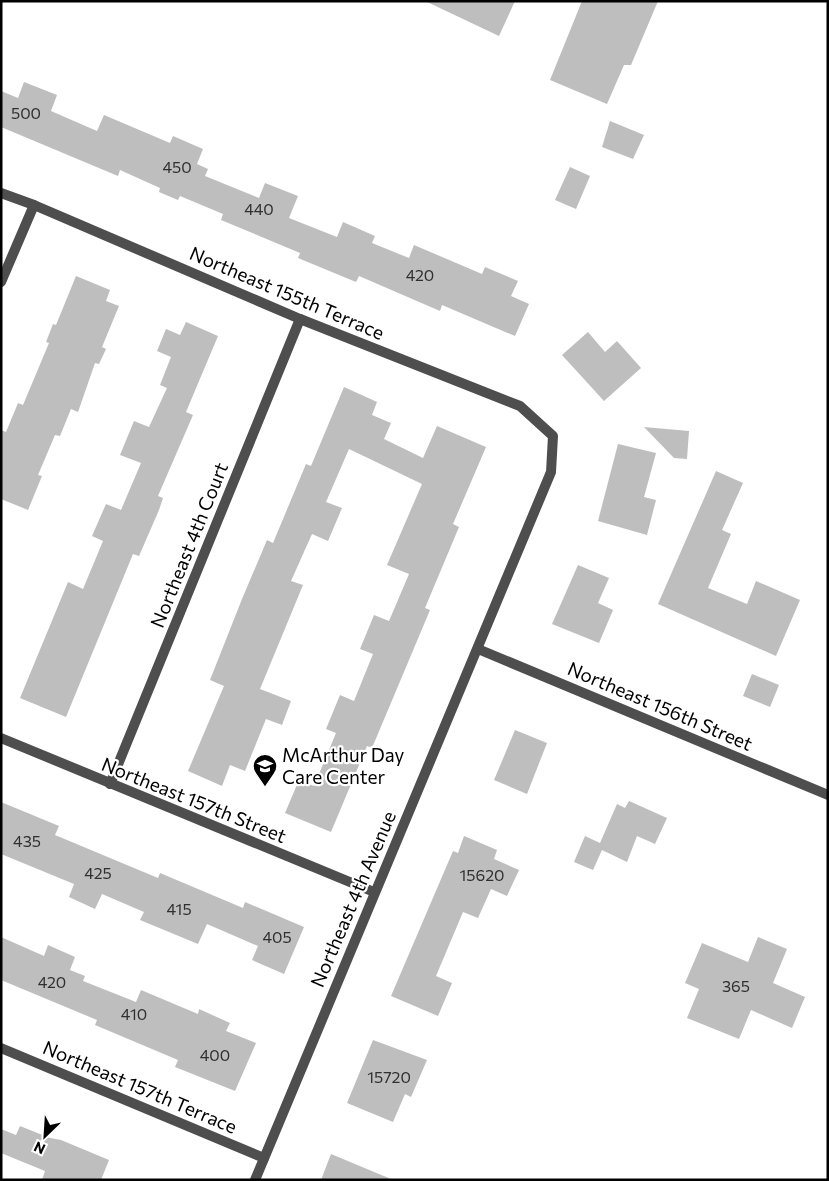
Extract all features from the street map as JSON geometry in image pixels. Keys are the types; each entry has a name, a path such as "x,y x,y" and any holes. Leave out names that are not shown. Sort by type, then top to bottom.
{"street":[{"name":"Northeast 155th Terrace","path":"1,193 34,205 300,319 520,406 553,436"},
{"path":"1,282 34,205"},
{"name":"Northeast 4th Court","path":"110,784 300,319"},
{"name":"Northeast 4th Avenue","path":"255,1180 551,472 553,436"},
{"name":"Northeast 156th Street","path":"478,648 828,795"},
{"name":"Northeast 157th Street","path":"1,738 374,892"},
{"name":"Northeast 157th Terrace","path":"1,1048 264,1158"}],"building":[{"path":"425,1 515,1 499,36"},
{"path":"582,1 658,1 631,65 624,65 607,104 550,80"},
{"path":"24,82 57,95 51,111 97,131 104,115 170,143 173,136 203,149 197,164 208,169 205,176 259,198 265,183 298,196 289,218 337,237 343,222 375,236 372,243 409,258 414,245 482,274 485,267 518,281 511,296 529,304 515,336 442,305 440,311 359,276 356,282 298,258 300,253 221,220 223,214 180,196 178,200 159,192 160,188 120,170 118,176 1,127 1,91 18,98"},
{"path":"610,121 644,135 633,159 602,147"},
{"path":"570,167 590,176 576,209 555,200"},
{"path":"76,276 110,290 106,301 119,306 102,347 106,349 99,364 95,363 78,412 71,409 60,436 55,435 38,475 42,476 28,510 1,499 1,430 6,432 18,403 23,405 49,343 46,342 53,324 56,325"},
{"path":"186,322 218,336 186,412 193,415 158,496 163,498 159,510 139,556 133,554 66,717 20,698 68,582 83,589 103,541 92,536 106,504 121,510 141,463 120,455 134,421 149,427 167,388 160,385 171,357 157,351 166,329 180,335"},
{"path":"588,332 605,352 617,341 641,368 604,401 562,355"},
{"path":"344,387 377,402 372,415 391,423 384,439 423,458 437,426 486,447 453,524 459,527 425,608 430,610 372,748 367,746 331,832 285,813 299,780 314,786 336,733 326,729 340,695 354,701 373,654 360,649 374,615 389,621 409,574 387,565 422,484 349,449 326,502 342,508 328,541 312,534 291,581 303,585 260,689 291,701 282,725 266,719 245,771 230,765 222,786 188,771 224,686 210,680 242,599 267,540 273,543 306,464 311,466"},
{"path":"644,427 689,431 687,459 674,458"},
{"path":"618,444 656,453 644,497 656,500 647,535 598,521"},
{"path":"716,471 743,483 722,530 731,534 708,588 747,604 756,581 800,600 776,656 658,604"},
{"path":"578,565 609,578 598,603 613,610 599,643 552,624"},
{"path":"752,674 779,685 770,707 743,696"},
{"path":"515,730 547,743 527,794 494,780"},
{"path":"629,801 667,818 655,844 637,836 627,862 602,850 593,870 574,862 585,836 600,843 617,804 625,808"},
{"path":"1,802 59,826 55,835 158,878 160,873 243,908 245,902 304,927 284,974 252,960 258,946 207,924 198,944 140,920 144,912 102,894 95,909 69,897 74,884 1,854"},
{"path":"464,836 497,850 494,859 519,870 507,896 491,889 478,918 463,912 436,976 452,983 438,1016 391,996 453,851 458,853"},
{"path":"1,937 44,956 48,945 75,957 70,970 85,976 83,981 136,1002 141,990 198,1014 199,1009 230,1023 226,1031 256,1043 235,1091 175,1067 178,1060 95,1025 97,1020 1,980"},
{"path":"758,937 787,949 773,983 805,997 792,1028 751,1010 739,1039 687,1018 699,989 685,983 702,943 748,962"},
{"path":"373,1040 427,1060 411,1097 405,1094 393,1122 347,1103"},
{"path":"20,1126 50,1138 61,1140 109,1160 101,1180 42,1180 45,1171 1,1153 1,1129 16,1135"},
{"path":"331,1154 391,1179 391,1180 321,1180"}],"place":[{"name":"McArthur Day Care Center","path":"265,787"}]}
